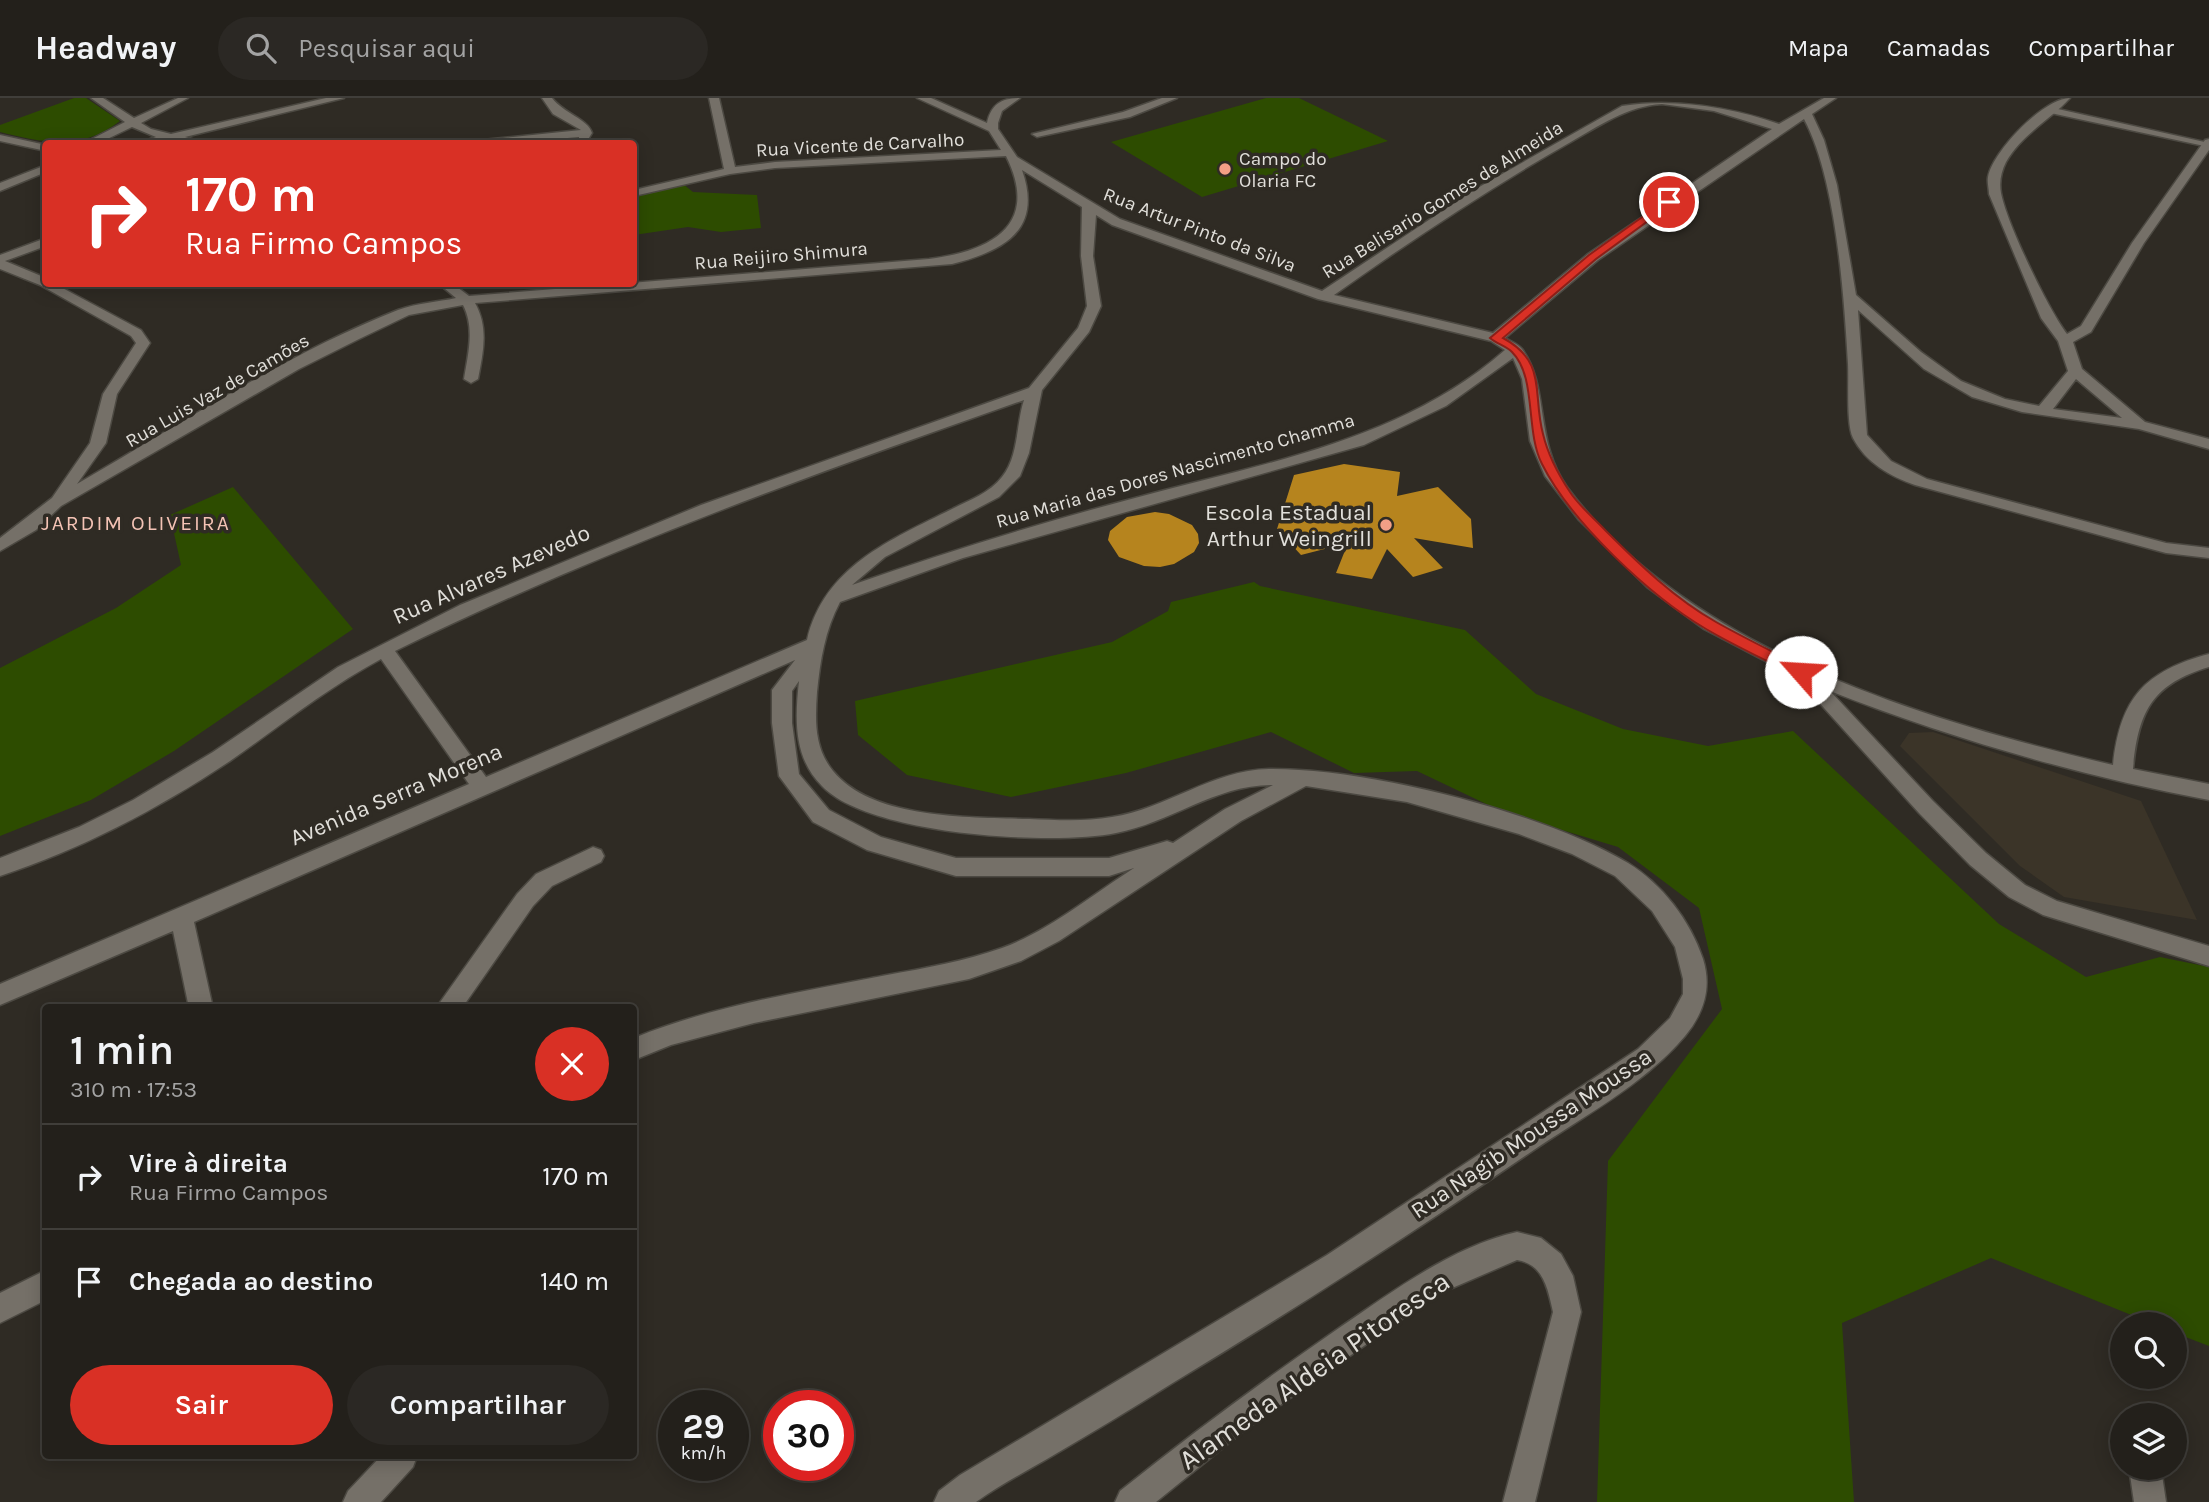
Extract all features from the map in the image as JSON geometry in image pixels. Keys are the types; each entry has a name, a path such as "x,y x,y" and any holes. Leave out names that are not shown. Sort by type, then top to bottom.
{"street":[{"path":"96,98 147,132 187,140"},
{"path":"153,140 339,98"},
{"path":"547,98 550,106 581,123 587,133"},
{"path":"714,98 730,171"},
{"path":"922,98 993,129 992,119 997,108 1014,98"},
{"path":"1037,134 1126,115 1172,98"},
{"path":"1496,338 1593,257 1780,128 1807,115 1831,98"},
{"path":"2065,98 2008,148 1994,177 1995,186 2005,221 2048,318 2065,341 2075,371 2140,425"},
{"path":"96,140 184,99"},
{"name":"Rua Belisario Gomes de Almeida","path":"1323,296 1488,187 1614,113 1645,102 1681,102 1725,109 1780,128"},
{"path":"1807,115 1817,131 1833,196 1852,298 1859,435 1868,450 1881,463 1921,482 2166,548 2209,553"},
{"name":"Rua Artur Pinto da Silva","path":"993,129 1010,156 1088,206 1140,231 1323,296 1496,338 1515,349"},
{"path":"499,140 587,133"},
{"path":"580,140 587,133"},
{"path":"0,138 42,147"},
{"path":"2065,341 2086,329 2138,243 2208,144"},
{"name":"Rua Vicente de Carvalho","path":"637,192 730,171 845,159 1010,156"},
{"name":"Rua Reijiro Shimura","path":"637,286 939,262 980,255 1008,236 1020,216 1025,197 1024,182 1010,156"},
{"path":"0,187 42,170"},
{"name":"Rua Nagib Moussa Moussa","path":"950,1502 971,1486 1184,1363 1513,1149 1661,1043 1692,1006 1695,970 1680,935 1647,888 1593,853 1537,832 1417,797 1366,784 1308,775 1260,777 1223,783 1154,814 1114,825 1069,828 965,826 914,818 867,805 835,787 813,760 806,721 813,646 829,600 854,572 878,553 995,493 1015,472 1034,390 1067,346 1083,332 1096,301 1086,248 1094,225 1088,206"},
{"path":"0,262 42,244"},
{"path":"0,262 42,281"},
{"path":"53,287 135,332 143,343 110,394 98,443 55,503"},
{"path":"449,287 468,300 476,313 478,337 471,379"},
{"name":"Rua Reijiro Shimura","path":"468,300 629,287"},
{"path":"1852,298 1954,383 2010,406 2140,425 2209,444"},
{"name":"Rua Luis Vaz de Camões","path":"0,546 30,527 55,503 294,366 405,312 468,300"},
{"path":"1515,349 1527,364 1533,389 1536,432 1546,462 1566,496 1629,561 1709,625 1801,672 2020,749 2122,776 2209,792"},
{"name":"Rua Maria das Dores Nascimento Chamma","path":"829,600 957,554 1358,442 1442,401 1478,380 1515,349"},
{"path":"2043,411 2075,371"},
{"name":"Rua Alvares Azevedo","path":"0,867 67,843 131,812 221,756 309,694 384,649 570,564 745,493 1034,390"},
{"path":"813,646 782,690 782,723 789,776 821,816 875,844 956,867 1110,867 1189,844"},
{"name":"Avenida Serra Morena","path":"0,995 181,915 813,646"},
{"path":"384,649 482,786"},
{"path":"2122,776 2125,736 2134,713 2147,692 2167,673 2209,660"},
{"path":"1801,672 1934,815 1978,859 2017,891 2051,908 2209,956"},
{"path":"637,1048 668,1035 754,1012 969,969 1013,954 1051,934 1233,815 1308,775"},
{"path":"451,1004 525,900 544,880 593,856"},
{"path":"181,915 200,1004"},
{"name":"Alameda Aldeia Pitoresca","path":"1131,1502 1234,1419 1426,1285 1503,1249 1517,1246 1531,1248 1542,1255 1559,1276 1567,1312 1519,1502"},
{"path":"0,1309 42,1286"},
{"path":"359,1502 399,1459"},
{"path":"2147,1480 2150,1502"}],"lane":[{"path":"2049,110 2208,144"}],"shaded area":[{"path":"1933,732 2141,801 2197,920 2064,897 2020,866 1900,746 1909,733"}],"green space":[{"path":"74,98 86,98 120,121 106,131 80,140 32,139 0,132 0,125"},
{"name":"Campo do Olaria FC","path":"1266,98 1299,98 1388,141 1202,197 1111,142"},
{"path":"683,184 693,192 757,195 761,228 721,232 688,227 637,235 637,194"},
{"path":"233,487 353,629 174,751 91,800 0,836 0,668 116,608 181,565 170,515"},
{"path":"1254,582 1260,586 1465,630 1536,694 1623,729 1708,746 1793,731 1999,924 2086,977 2160,957 2209,967 2209,1346 2187,1338 2187,1312 2124,1312 1991,1258 1842,1323 1854,1502 1597,1502 1608,1161 1722,1009 1699,908 1618,847 1503,812 1417,771 1354,773 1271,732 1126,773 1011,797 907,775 858,735 855,701 1112,642 1168,611 1171,602"}],"building":[{"name":"Escola Estadual Arthur Weingrill","path":"1344,464 1400,472 1397,496 1438,487 1471,519 1473,548 1414,538 1443,568 1413,577 1387,549 1372,579 1336,573 1348,543 1301,555 1277,529 1294,475"},
{"path":"1155,512 1169,514 1192,525 1198,534 1199,543 1194,552 1174,564 1160,567 1144,566 1119,557 1108,540 1110,531 1127,517"}],"place":[{"name":"Campo do Olaria FC","path":"1225,169"},
{"name":"Escola Estadual Arthur Weingrill","path":"1386,525"}],"district":[{"name":"JARDIM OLIVEIRA","path":"136,523"}],"route":[{"path":"1669,202 1593,257 1496,338 1515,349 1527,364 1533,389 1536,432 1546,462 1566,496 1629,561 1709,625 1801,672"}]}
